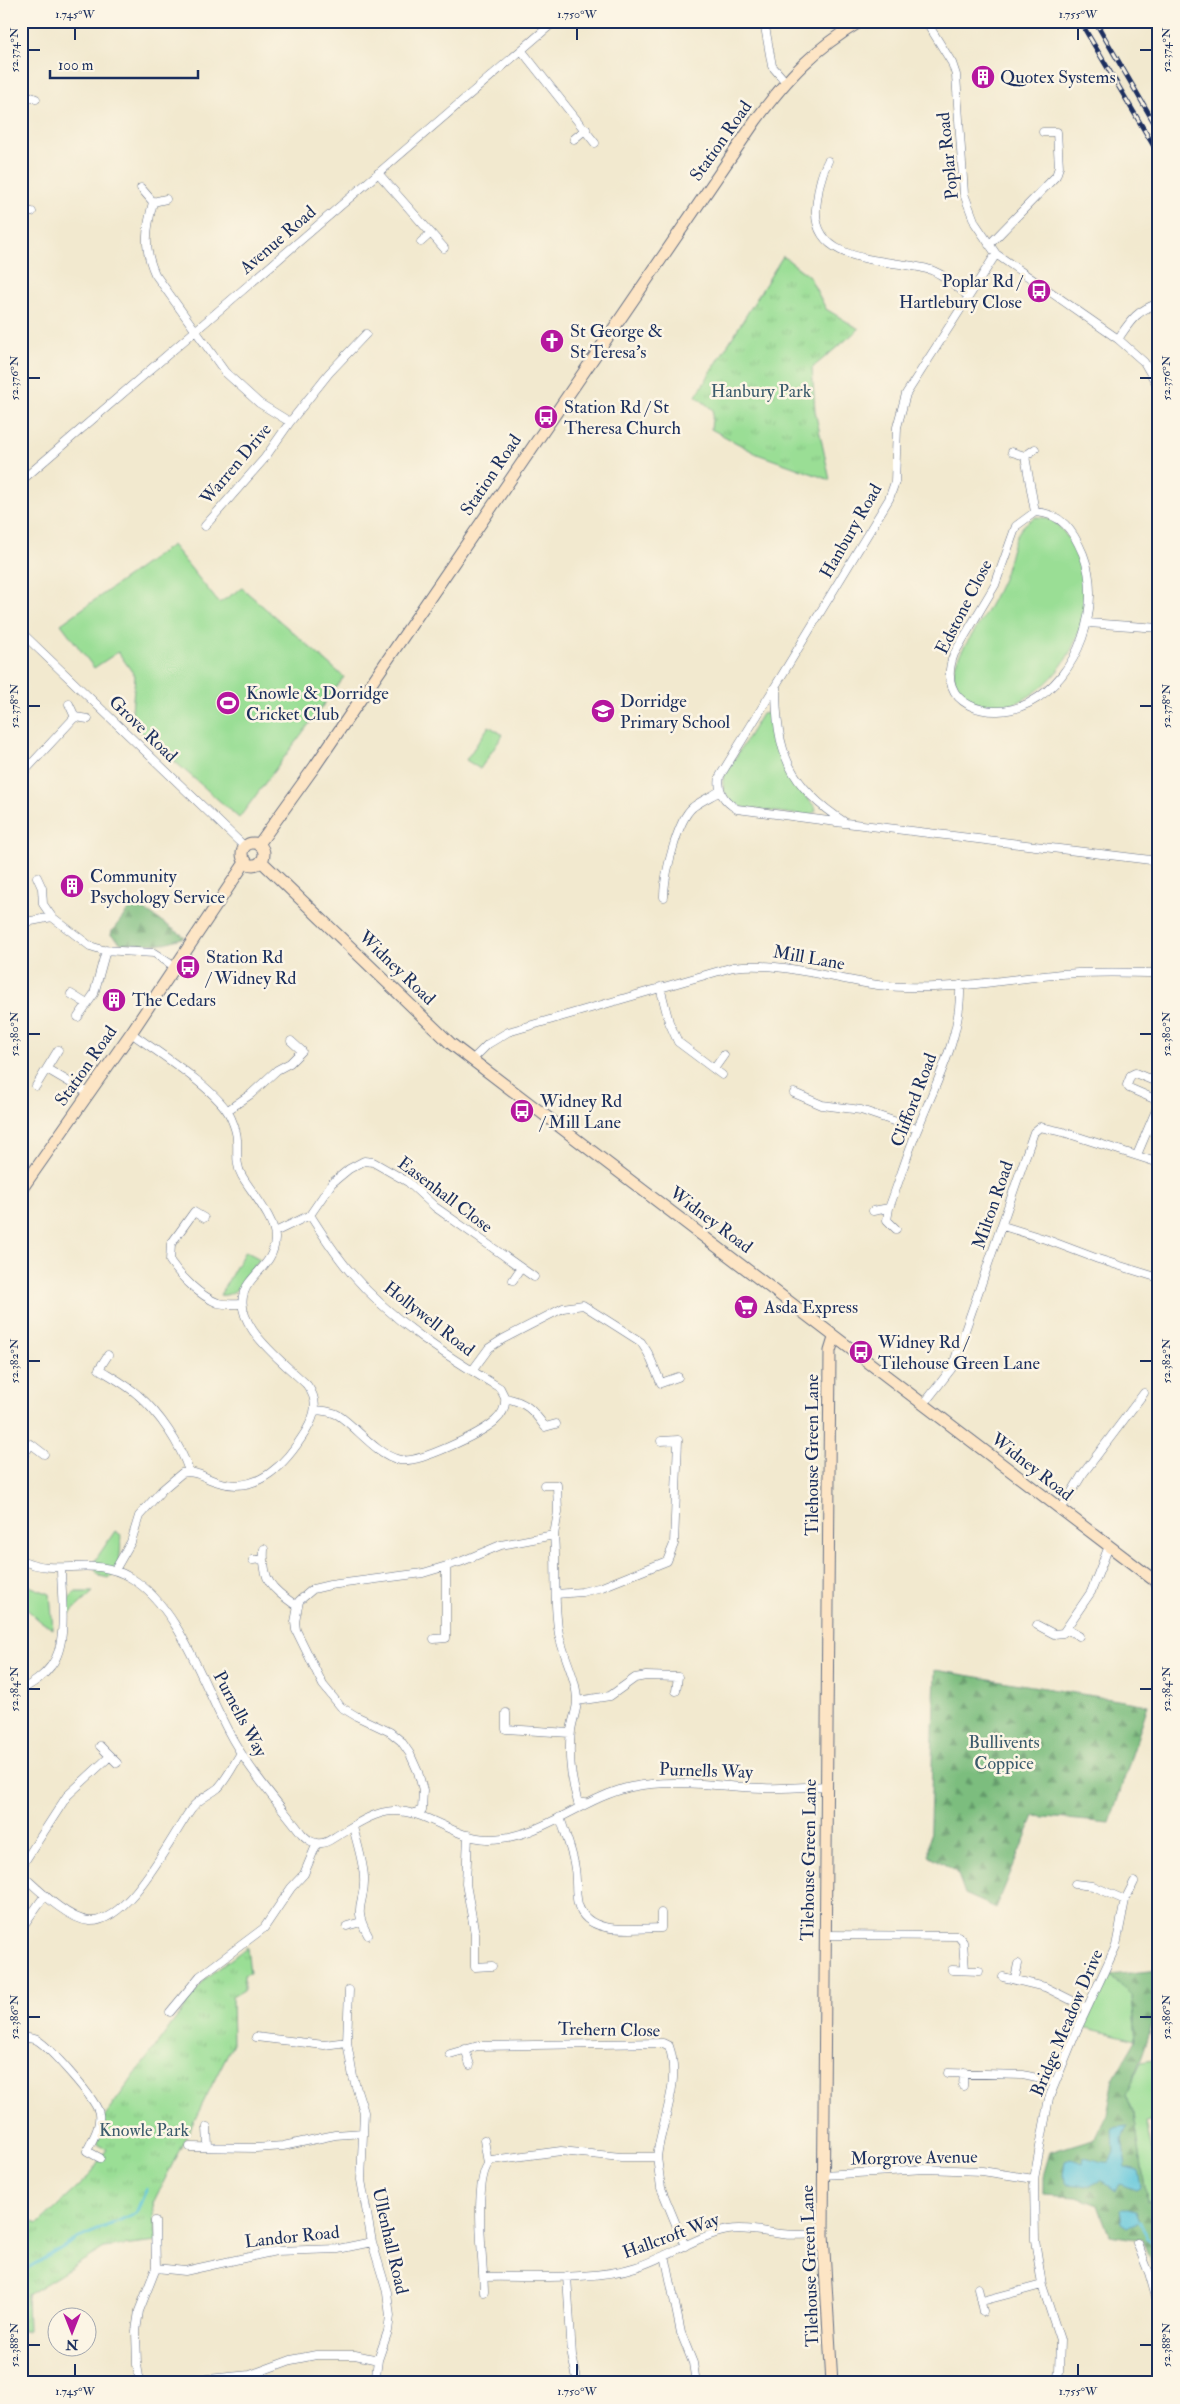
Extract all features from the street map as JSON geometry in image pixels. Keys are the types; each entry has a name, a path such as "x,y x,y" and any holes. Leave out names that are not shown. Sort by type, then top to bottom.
{"street":[{"name":"Avenue Road","path":"21,481 555,21"},
{"path":"764,21 772,66 785,81"},
{"name":"Station Road","path":"259,844 785,81 834,37 847,21"},
{"name":"Station Road","path":"834,37 861,21"},
{"name":"Poplar Road","path":"926,21 955,70 964,194 975,222 989,245 996,254 1118,339 1144,362 1159,388"},
{"path":"522,51 586,129 595,143"},
{"path":"21,93 36,99"},
{"path":"574,139 586,129"},
{"path":"989,245 1048,186 1058,171 1056,132 1043,132"},
{"path":"828,161 821,174 816,220 825,240 854,256 932,271 944,277 968,296"},
{"path":"378,173 444,248"},
{"path":"140,188 153,202 166,199"},
{"name":"Warren Drive","path":"153,202 147,234 148,258 155,274 226,372 259,403 290,422"},
{"path":"21,214 32,212"},
{"path":"421,242 431,233"},
{"name":"Hanbury Road","path":"720,791 720,776 724,768 889,499 895,482 898,427 906,394 996,254"},
{"path":"1118,339 1136,314 1145,308 1159,303"},
{"name":"Warren Drive","path":"205,526 264,459 290,422 329,373 366,334"},
{"path":"1025,456 1035,449"},
{"path":"1012,452 1025,456"},
{"path":"1025,456 1035,512"},
{"name":"Edstone Close","path":"1035,512 1056,515 1081,548 1088,573 1088,622 1070,662 1060,677 1028,703 1013,709 987,711 971,708 953,690 949,666 954,654 995,585 1016,526 1035,512"},
{"path":"1088,622 1159,628"},
{"name":"Grove Road","path":"21,632 245,846"},
{"path":"776,685 778,728 786,761 802,787 829,812 846,823"},
{"path":"70,704 75,717"},
{"path":"75,717 88,719"},
{"path":"21,775 75,717"},
{"path":"664,896 664,881 682,825 692,808 720,791 728,804 737,809 1159,861"},
{"path":"253,843 259,844 264,852 261,861 254,864 246,861 242,855 245,846 253,843"},
{"name":"Station Road","path":"21,1190 131,1032 246,861"},
{"name":"Widney Road","path":"261,861 441,1034 472,1060 834,1338 924,1404 1060,1511 1159,1584"},
{"path":"37,877 42,888 43,904 52,917 90,946 106,950 154,953 175,966"},
{"path":"1157,973 1159,906"},
{"path":"21,923 52,917"},
{"path":"78,1018 96,987 106,950"},
{"name":"Mill Lane","path":"472,1060 488,1044 508,1032 660,987 733,968 755,965 776,966 887,986 944,987 1055,974 1157,973"},
{"name":"Clifford Road","path":"889,1208 917,1129 944,1066 960,1011 960,985"},
{"path":"660,987 674,1036 678,1042 722,1075"},
{"path":"71,994 87,1004"},
{"path":"115,1570 130,1542 139,1516 182,1473 189,1471 197,1472 217,1482 228,1484 250,1482 265,1477 276,1470 301,1439 314,1418 316,1410 312,1393 307,1385 245,1320 242,1304 244,1291 268,1263 272,1254 275,1232 271,1221 240,1174 236,1160 237,1139 228,1110 197,1081 131,1032"},
{"path":"228,1110 250,1094 277,1070 290,1063 302,1051 291,1041"},
{"path":"36,1086 58,1050"},
{"path":"714,1069 724,1054"},
{"path":"48,1069 88,1093"},
{"path":"1137,1155 1159,1102 1127,1085 1131,1075 1135,1073 1159,1083"},
{"path":"794,1092 822,1105 862,1110 917,1129"},
{"name":"Milton Road","path":"924,1404 952,1368 1003,1226 1034,1132 1040,1127 1159,1163"},
{"name":"Easenhall Close","path":"310,1215 332,1183 357,1164 364,1161 373,1162 408,1182 435,1207 534,1277"},
{"path":"873,1211 889,1208 888,1220 896,1228"},
{"path":"204,1218 194,1212 171,1244 170,1261 183,1276 208,1298 218,1302 242,1304"},
{"path":"275,1232 310,1215"},
{"name":"Hollywell Road","path":"310,1215 351,1274 378,1301 426,1340 500,1388 505,1398 526,1404 545,1427 556,1424"},
{"path":"1003,1226 1159,1278"},
{"path":"513,1280 521,1268"},
{"path":"472,1371 488,1348 503,1339 563,1308 583,1305 640,1342 648,1353 661,1383 678,1377"},
{"name":"Tilehouse Green Lane","path":"832,2383 823,2234 830,1352 834,1338"},
{"path":"108,1355 99,1369 137,1394 153,1411 184,1456 189,1471"},
{"path":"1060,1511 1082,1475 1144,1393"},
{"path":"316,1410 337,1414 391,1456 406,1460 418,1458 482,1430 495,1421 502,1412 506,1404 505,1398"},
{"path":"556,1594 582,1592 602,1587 667,1560 674,1544 678,1440 661,1441"},
{"path":"21,1459 31,1444 44,1454"},
{"path":"544,1484 557,1484 558,1512 554,1535 559,1634 577,1701 570,1733 572,1784 578,1803 586,1803"},
{"path":"414,1813 422,1810 423,1790 410,1754 390,1732 356,1716 333,1698 311,1663 296,1630 299,1601 312,1589 398,1577 446,1567 501,1544 554,1535"},
{"path":"1037,1625 1059,1635 1066,1629 1091,1592 1109,1546"},
{"path":"264,1549 268,1583 298,1607"},
{"path":"253,1560 264,1559"},
{"name":"Purnells Way","path":"21,1560 38,1566 61,1568 89,1566 115,1570 142,1586 165,1612 197,1664 241,1753 302,1834 311,1842 325,1843 353,1826 381,1813 402,1811 414,1813 452,1831 485,1839 508,1837 548,1824 586,1803 630,1787 669,1783 764,1788 827,1786"},
{"path":"434,1639 446,1638 446,1567"},
{"path":"21,1690 40,1678 53,1664 61,1644 61,1568"},
{"path":"1066,1629 1079,1636"},
{"path":"577,1701 610,1696 622,1685 635,1678 646,1676 678,1677 676,1691"},
{"path":"506,1713 506,1729 570,1733"},
{"path":"100,1746 117,1764"},
{"path":"21,1874 45,1895 76,1917 90,1921 108,1916 141,1886 159,1863 192,1807 219,1786 241,1753"},
{"path":"21,1867 67,1796 109,1757"},
{"path":"560,1817 575,1869 578,1905 583,1914 596,1925 610,1928 661,1928 661,1913"},
{"path":"353,1826 365,1880 360,1901 361,1922 368,1935"},
{"path":"468,1835 466,1884 475,1934 475,1967 492,1966"},
{"path":"170,2012 200,1976 264,1928 291,1888 304,1874 317,1843"},
{"name":"Bridge Meadow Drive","path":"1056,2383 1059,2372 1060,2340 1042,2285 1035,2240 1034,2179 1049,2098 1087,2008 1116,1946 1125,1900 1134,1882"},
{"path":"1075,1884 1093,1886 1125,1900"},
{"path":"21,1929 45,1895"},
{"path":"347,1926 361,1922"},
{"path":"825,1935 958,1936 963,1942 965,1970"},
{"path":"1015,1978 1018,1964"},
{"path":"952,1970 979,1971"},
{"path":"1002,1977 1015,1978 1045,1987 1087,2008"},
{"name":"Ullenhall Road","path":"349,1990 347,2042 353,2077 364,2112 361,2180 372,2242 387,2292 390,2316 388,2331 378,2360 374,2383"},
{"path":"21,2037 36,2040 44,2046 76,2080 97,2107 99,2119 96,2132 87,2151 100,2158"},
{"path":"256,2037 324,2045 347,2042"},
{"name":"Trehern Close","path":"450,2054 478,2046 663,2043 669,2046 672,2054 672,2088 657,2157"},
{"path":"466,2049 470,2065"},
{"path":"963,2086 964,2072"},
{"path":"948,2073 1023,2075 1055,2082"},
{"path":"207,2127 208,2146"},
{"path":"190,2147 274,2147 335,2135 363,2133"},
{"path":"484,2140 488,2163 484,2173 480,2202 484,2292"},
{"path":"488,2163 499,2159 561,2152 621,2157 657,2157 661,2188 685,2246"},
{"name":"Morgrove Avenue","path":"824,2175 925,2169 982,2171 1034,2179"},
{"path":"140,2383 137,2365 136,2331 139,2311 156,2268 155,2221"},
{"name":"Hallcroft Way","path":"484,2276 567,2276 611,2272 636,2267 712,2234 744,2228 783,2234 823,2234"},
{"name":"Landor Road","path":"156,2268 185,2271 276,2251 338,2248 372,2242"},
{"path":"1137,2243 1150,2273 1158,2304 1159,2322"},
{"path":"665,2255 681,2333 693,2363 696,2383"},
{"path":"567,2276 572,2356 578,2383"},
{"path":"982,2301 1042,2285"},
{"path":"978,2288 983,2312"},
{"path":"166,2383 251,2379 291,2360 316,2354 355,2355 378,2360"}],"green space":[{"name":"Hanbury Park","path":"783,256 809,276 826,309 859,329 812,368 815,411 830,480 757,454 711,429 713,410 696,396"},
{"path":"1036,517 1046,518 1057,524 1078,554 1084,576 1085,598 1082,620 1075,641 1065,660 1051,678 1022,700 1007,706 997,707 973,703 961,694 957,687 954,671 955,665 1000,586 1016,536 1027,522"},
{"name":"Knowle & Dorridge Cricket Club","path":"172,545 219,603 242,588 344,677 239,818 131,723 135,676 118,652 94,668 61,624"},
{"path":"767,713 774,724 778,749 788,773 815,807 816,811 808,816 740,807 726,796 723,788 723,778 762,714"},
{"path":"489,726 503,735 480,769 466,760"},
{"path":"134,903 185,937 162,944 121,943 111,935 112,931"},
{"path":"245,1251 260,1259 238,1288 226,1295 220,1295"},
{"path":"115,1531 121,1535 118,1564 109,1578 100,1576 95,1570 97,1567 94,1562"},
{"path":"21,1583 50,1594 53,1629 40,1621 21,1604"},
{"path":"76,1592 93,1592 68,1615 69,1599"},
{"name":"Bullivents Coppice","path":"935,1670 1148,1705 1110,1823 1034,1816 996,1908 965,1894 957,1872 929,1855"},
{"name":"Knowle Park","path":"247,1947 250,1973 244,1975 244,1990 232,1997 233,2043 153,2203 157,2242 104,2248 27,2295 28,2331 21,2331 21,2216 38,2224 90,2175 107,2149 97,2144 104,2117 205,1979"},
{"path":"1159,1970 1156,2002 1149,2034 1126,2094 1134,2114 1147,2201 1159,2202 1159,2293 1156,2277 1142,2240 1109,2235 1098,2205 1077,2197 1043,2195 1043,2176 1050,2152 1096,2138 1107,2115 1114,2078 1136,2040 1132,1996 1110,1975"},
{"path":"1110,1975 1132,1995 1136,2040 1083,2027"},
{"path":"1159,2059 1159,2118 1146,2122 1159,2188 1159,2202 1147,2201 1134,2114 1126,2094 1141,2062"}],"water":[{"path":"1127,2126 1122,2139 1126,2167 1138,2170 1141,2187 1136,2190 1120,2184 1116,2191 1101,2180 1090,2186 1067,2184 1063,2176 1065,2161 1071,2159 1083,2163 1084,2157 1109,2162 1114,2152 1113,2128"},
{"path":"1120,2209 1136,2211 1140,2223 1128,2227 1122,2223"}],"waterway":[{"path":"21,2272 77,2239 136,2213 147,2188"},
{"path":"1140,2223 1148,2238 1159,2249"}],"railway":[{"path":"1080,21 1159,155"},
{"path":"1095,21 1159,131"}],"place":[{"name":"Quotex Systems","path":"983,77"},
{"name":"Poplar Rd / Hartlebury Close","path":"1039,291"},
{"name":"St George & St Teresa's","path":"552,341"},
{"name":"Station Rd / St Theresa Church","path":"546,417"},
{"name":"Knowle & Dorridge Cricket Club","path":"228,703"},
{"name":"Dorridge Primary School","path":"603,711"},
{"name":"Community Psychology Service","path":"72,886"},
{"name":"Station Rd / Widney Rd","path":"188,967"},
{"name":"The Cedars","path":"114,1000"},
{"name":"Widney Rd / Mill Lane","path":"522,1111"},
{"name":"Asda Express","path":"746,1307"},
{"name":"Widney Rd / Tilehouse Green Lane","path":"861,1352"}]}
